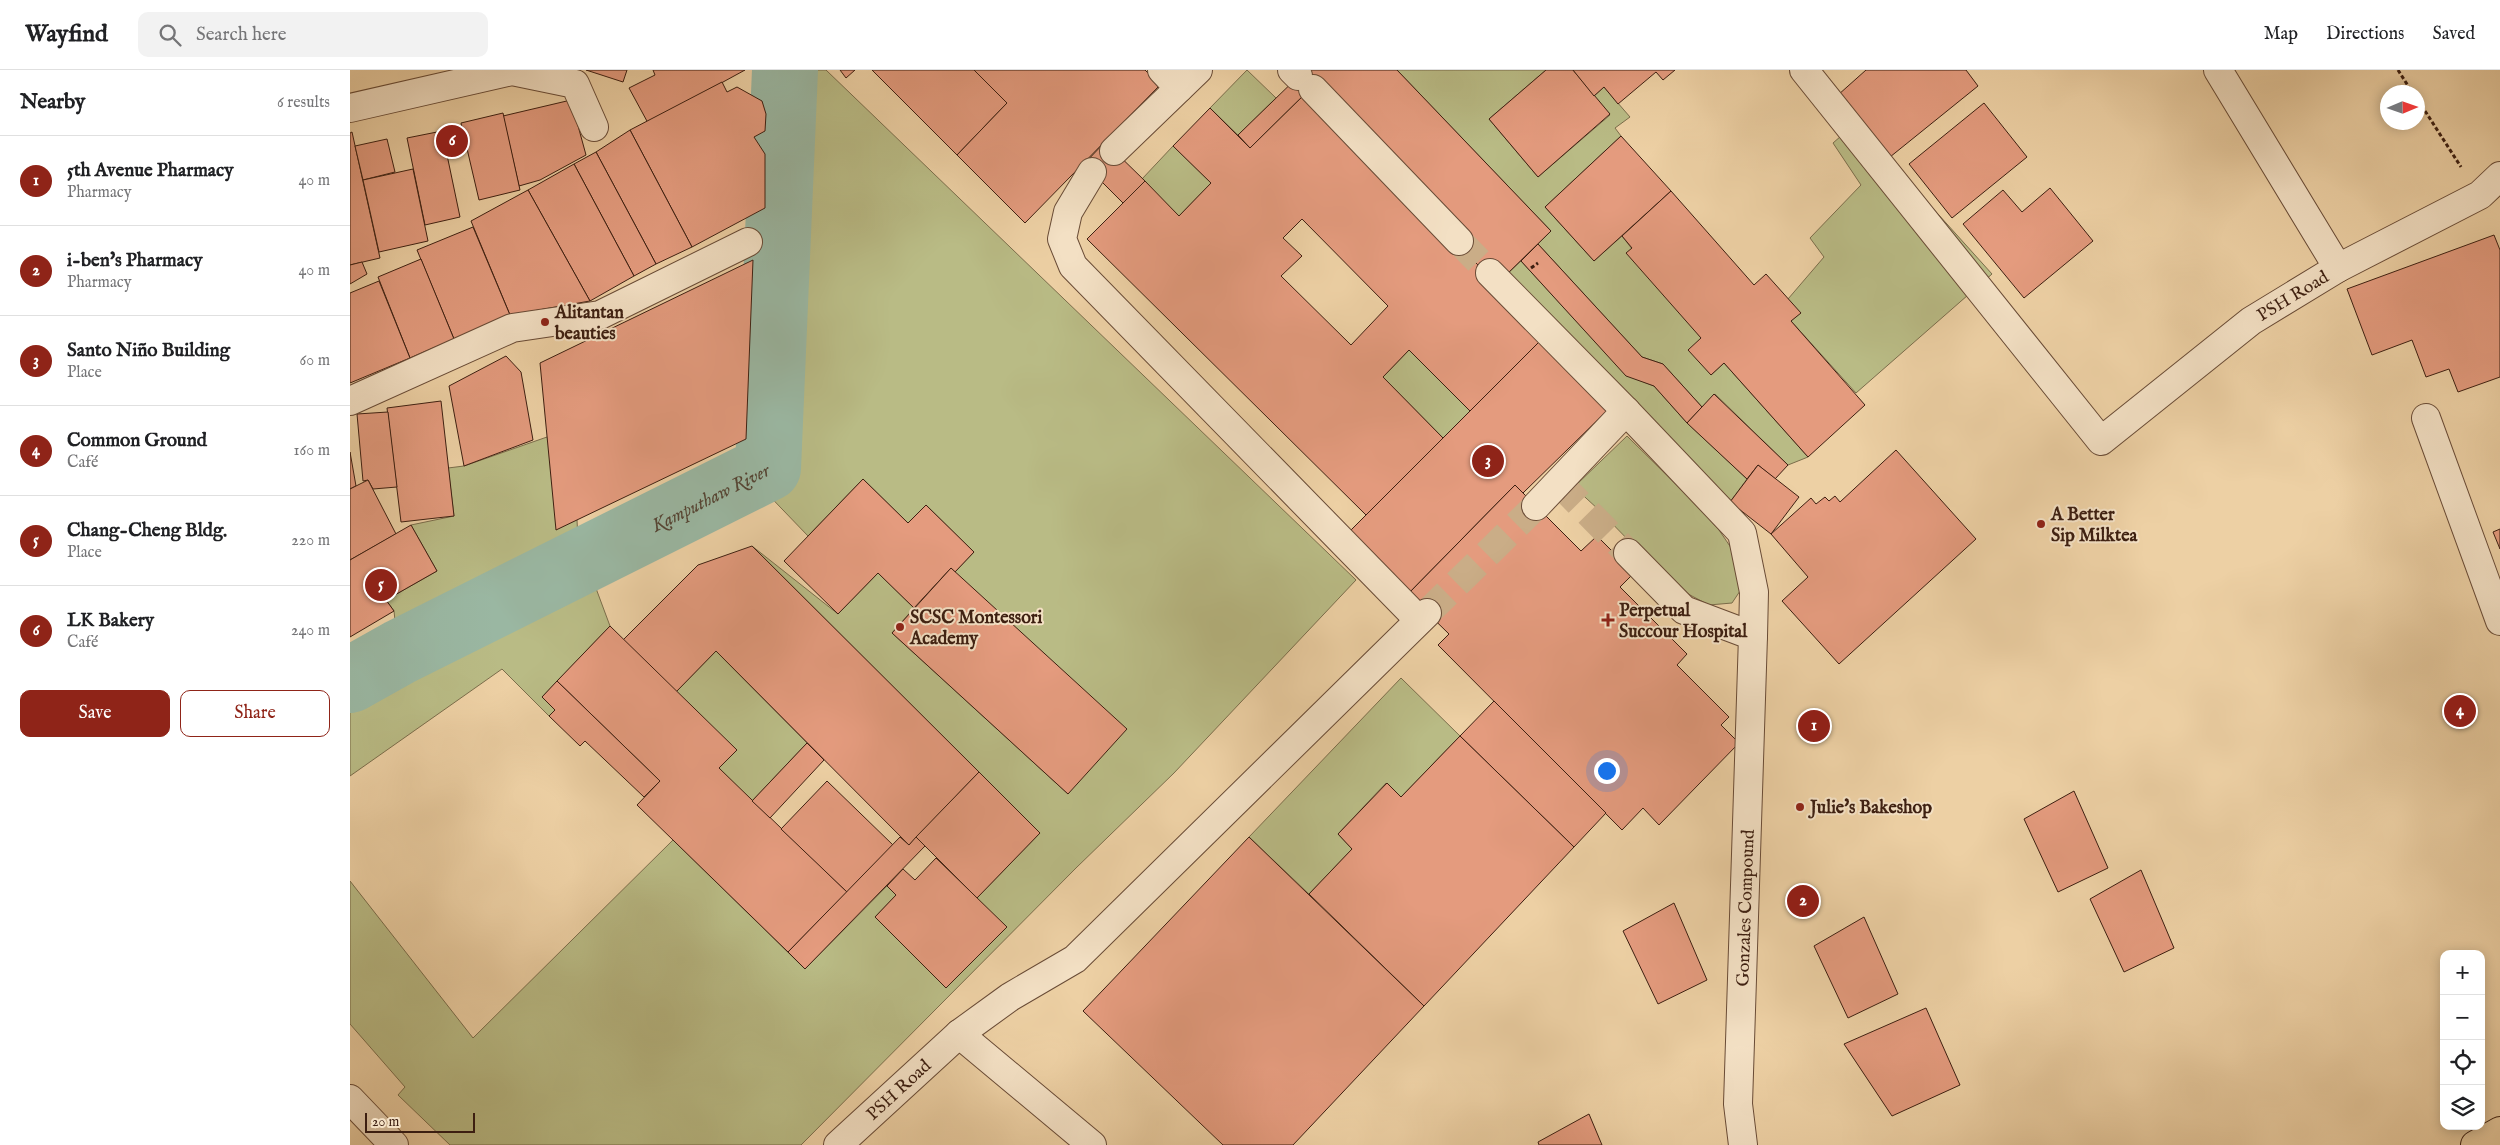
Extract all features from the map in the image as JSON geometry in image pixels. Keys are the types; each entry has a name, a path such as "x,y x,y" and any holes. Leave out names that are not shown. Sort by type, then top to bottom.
{"main road":[{"path":"2475,1145 2500,1131"}],"street":[{"name":"PSH Road","path":"1804,70 2100,440 2252,321 2338,268 2480,195 2500,176"},
{"path":"2218,70 2338,268"},
{"path":"350,108 512,71 575,84 594,127"},
{"path":"1114,151 1180,76"},
{"path":"1301,78 1459,241"},
{"name":"PSH Road","path":"838,1145 959,1034 1010,997 1075,959 1423,617 1073,266 1062,239 1068,212 1092,172"},
{"path":"350,401 512,328 600,315 748,242"},
{"name":"Gonzales Compound","path":"1490,273 1626,411 1742,533 1754,592 1738,1104 1743,1145"},
{"path":"1536,506 1626,411"},
{"path":"2426,418 2500,621"},
{"path":"1628,553 1684,610 1753,636"},
{"path":"959,1034 1092,1145"},
{"path":"350,1098 394,1145"}],"path":[{"path":"2398,70 2408,85"},
{"path":"2425,111 2480,195"}],"green space":[{"path":"774,70 826,70 1356,580 1174,773 1076,868 801,1145 450,1145 398,1095 405,1087 350,1024 350,881 473,1038 673,840 805,969 887,886 896,895 875,917 946,988 1006,927 977,898 1040,833 752,546 838,614 878,573 914,608 892,633 1068,794 955,572 974,552 926,505 908,523 863,479 808,536 757,483"},
{"path":"1247,70 1276,98 1238,135 1210,108"},
{"path":"1397,70 1546,70 1489,119 1538,177 1610,115 1594,96 1604,87 1630,117 1615,128 1621,136 1545,207 1594,261 1622,236 1701,338 1711,375 1724,363 1808,457 1788,465 1715,394 1702,407 1663,364 1642,357 1538,244 1551,231"},
{"path":"1856,123 1992,274 1856,393 1791,321 1800,313 1788,299 1824,257 1810,238 1861,185 1833,143"},
{"path":"1173,146 1211,183 1179,216 1142,179"},
{"path":"1521,261 1626,375 1654,386 1687,423 1747,479 1730,502 1504,277"},
{"path":"1409,350 1470,411 1443,438 1383,377"},
{"path":"1627,436 1692,500 1719,530 1738,558 1740,591 1732,603 1709,605 1673,586 1574,487"},
{"path":"547,437 577,520 578,540 610,626 542,697 555,710 549,716 502,669 350,776 350,653 396,630 394,611 386,600 437,571 411,525 454,516 448,468 464,466"},
{"path":"716,651 807,743 752,801 719,768 676,692"},
{"path":"1401,678 1460,736 1401,797 1386,783 1338,834 1352,849 1309,894 1249,837"}],"building":[{"path":"586,70 627,70 623,82"},
{"path":"653,70 745,70 648,123 629,88 655,75"},
{"path":"840,70 855,70 846,78"},
{"path":"872,70 974,70 1007,103 957,155"},
{"path":"974,70 1145,70 1160,85 1025,223 957,155 1007,103"},
{"path":"1305,70 1397,70 1551,231 1504,277 1488,276 1306,93 1250,148 1238,135"},
{"path":"1546,70 1573,70 1610,114 1538,177 1489,119"},
{"path":"1573,70 1675,70 1663,80 1656,72 1618,104 1604,87 1594,96"},
{"path":"1866,70 1966,70 1978,86 1890,157 1838,95"},
{"path":"722,82 727,92 737,87 762,101 766,114 765,131 754,137 765,154 765,208 692,247 630,130"},
{"path":"1306,93 1547,334 1470,411 1409,350 1383,377 1443,438 1366,515 1087,239 1145,181 1179,216 1211,183 1173,146 1210,108 1250,148","holes":["1302,219 1388,306 1351,345 1281,276 1302,256 1283,238"]},
{"path":"571,100 586,155 540,180 519,186 503,116"},
{"path":"1984,103 2027,157 1952,218 1909,164"},
{"path":"503,113 520,190 479,200 461,123"},
{"path":"630,130 692,247 656,264 596,152"},
{"path":"442,131 460,217 425,225 407,138"},
{"path":"352,132 380,258 350,265 350,133"},
{"path":"1621,136 1671,191 1594,261 1545,207"},
{"path":"387,139 395,172 363,180 355,146"},
{"path":"1105,142 1145,181 1123,203 1084,164"},
{"path":"596,152 656,264 634,276 574,164"},
{"path":"574,164 634,276 590,301 528,190"},
{"path":"413,169 428,241 379,252 363,180"},
{"path":"2050,188 2093,241 2024,298 1963,224 2003,190 2022,212"},
{"path":"528,190 590,301 510,315 471,221"},
{"path":"1671,191 1754,285 1766,274 1801,313 1791,321 1865,405 1808,457 1724,363 1711,375 1688,350 1701,338 1626,253 1632,248 1622,236"},
{"path":"473,227 510,315 454,339 417,250"},
{"path":"2494,235 2500,250 2500,377 2458,392 2449,369 2426,377 2412,340 2372,355 2347,289"},
{"path":"1538,244 1642,357 1663,364 1702,407 1687,423 1654,386 1626,376 1521,261"},
{"path":"421,259 454,339 410,358 378,277"},
{"path":"753,260 746,439 556,530 540,363"},
{"path":"362,262 367,274 350,284 350,265"},
{"path":"379,281 410,358 350,383 350,293"},
{"path":"1547,334 1615,403 1523,493 1515,485 1408,594 1348,533"},
{"path":"506,356 521,372 533,440 464,466 449,386"},
{"path":"1714,394 1788,465 1775,479 1758,465 1747,479 1687,423"},
{"path":"441,401 454,516 401,522 387,408"},
{"path":"388,412 397,487 373,489 368,480 363,481 357,414"},
{"path":"1896,450 1976,539 1839,664 1782,601 1808,577 1771,534 1811,498 1816,504 1825,497 1829,501 1835,496 1840,502"},
{"path":"350,452 356,486 350,489"},
{"path":"1758,465 1799,497 1771,534 1730,502"},
{"path":"863,479 908,523 926,505 974,552 955,572 951,568 914,608 878,573 838,614 784,561"},
{"path":"368,480 396,534 350,560 350,489"},
{"path":"1515,485 1581,551 1597,536 1634,573 1620,587 1687,654 1677,665 1729,717 1721,725 1739,743 1659,825 1643,808 1622,830 1438,645 1449,634 1408,594"},
{"path":"411,525 437,571 386,600 394,611 350,637 350,560"},
{"path":"2500,529 2500,549 2493,532"},
{"path":"752,546 979,772 909,845 716,651 676,692 623,640 698,565"},
{"path":"951,568 1127,729 1068,794 892,633"},
{"path":"610,626 737,750 719,768 847,892 788,952 637,805 660,781 557,681"},
{"path":"557,681 660,781 644,797 585,741 580,746 549,716 555,710 542,697"},
{"path":"1494,701 1606,813 1574,847 1460,736"},
{"path":"1460,736 1574,847 1424,1006 1309,894 1352,849 1338,834 1387,783 1401,797"},
{"path":"807,743 824,760 770,818 752,801"},
{"path":"979,772 1040,833 977,898 916,837"},
{"path":"827,781 893,845 847,892 781,829"},
{"path":"2074,791 2108,868 2058,892 2024,819"},
{"path":"900,837 909,845 916,837 925,846 805,969 788,952"},
{"path":"1249,837 1424,1006 1293,1145 1223,1145 1083,1011"},
{"path":"936,858 1007,927 946,988 875,917 896,895 887,886 903,869 915,880"},
{"path":"2141,870 2174,948 2124,972 2090,899"},
{"path":"1674,903 1707,980 1658,1004 1623,931"},
{"path":"1864,917 1898,994 1848,1018 1814,946"},
{"path":"1926,1008 1960,1085 1892,1116 1844,1044"},
{"path":"1589,1114 1602,1145 1539,1145 1538,1142"}],"waterway":[{"name":"Kamputhaw River","path":"350,680 400,652 768,468 785,70"}],"tunnel":[{"path":"1459,241 1490,273"},
{"path":"1559,483 1628,553"},
{"path":"1427,613 1536,506"}],"place":[{"name":"LK Bakery","path":"452,141"},
{"name":"Alitantan beauties","path":"545,322"},
{"name":"Santo Niño Building","path":"1488,461"},
{"name":"A Better Sip Milktea","path":"2041,524"},
{"name":"Chang-Cheng Bldg.","path":"381,585"},
{"name":"Perpetual Succour Hospital","path":"1608,620"},
{"name":"SCSC Montessori Academy","path":"900,627"},
{"name":"Common Ground","path":"2460,711"},
{"name":"5th Avenue Pharmacy","path":"1814,726"},
{"name":"Julie's Bakeshop","path":"1800,807"},
{"name":"i-ben's Pharmacy","path":"1803,901"}]}
